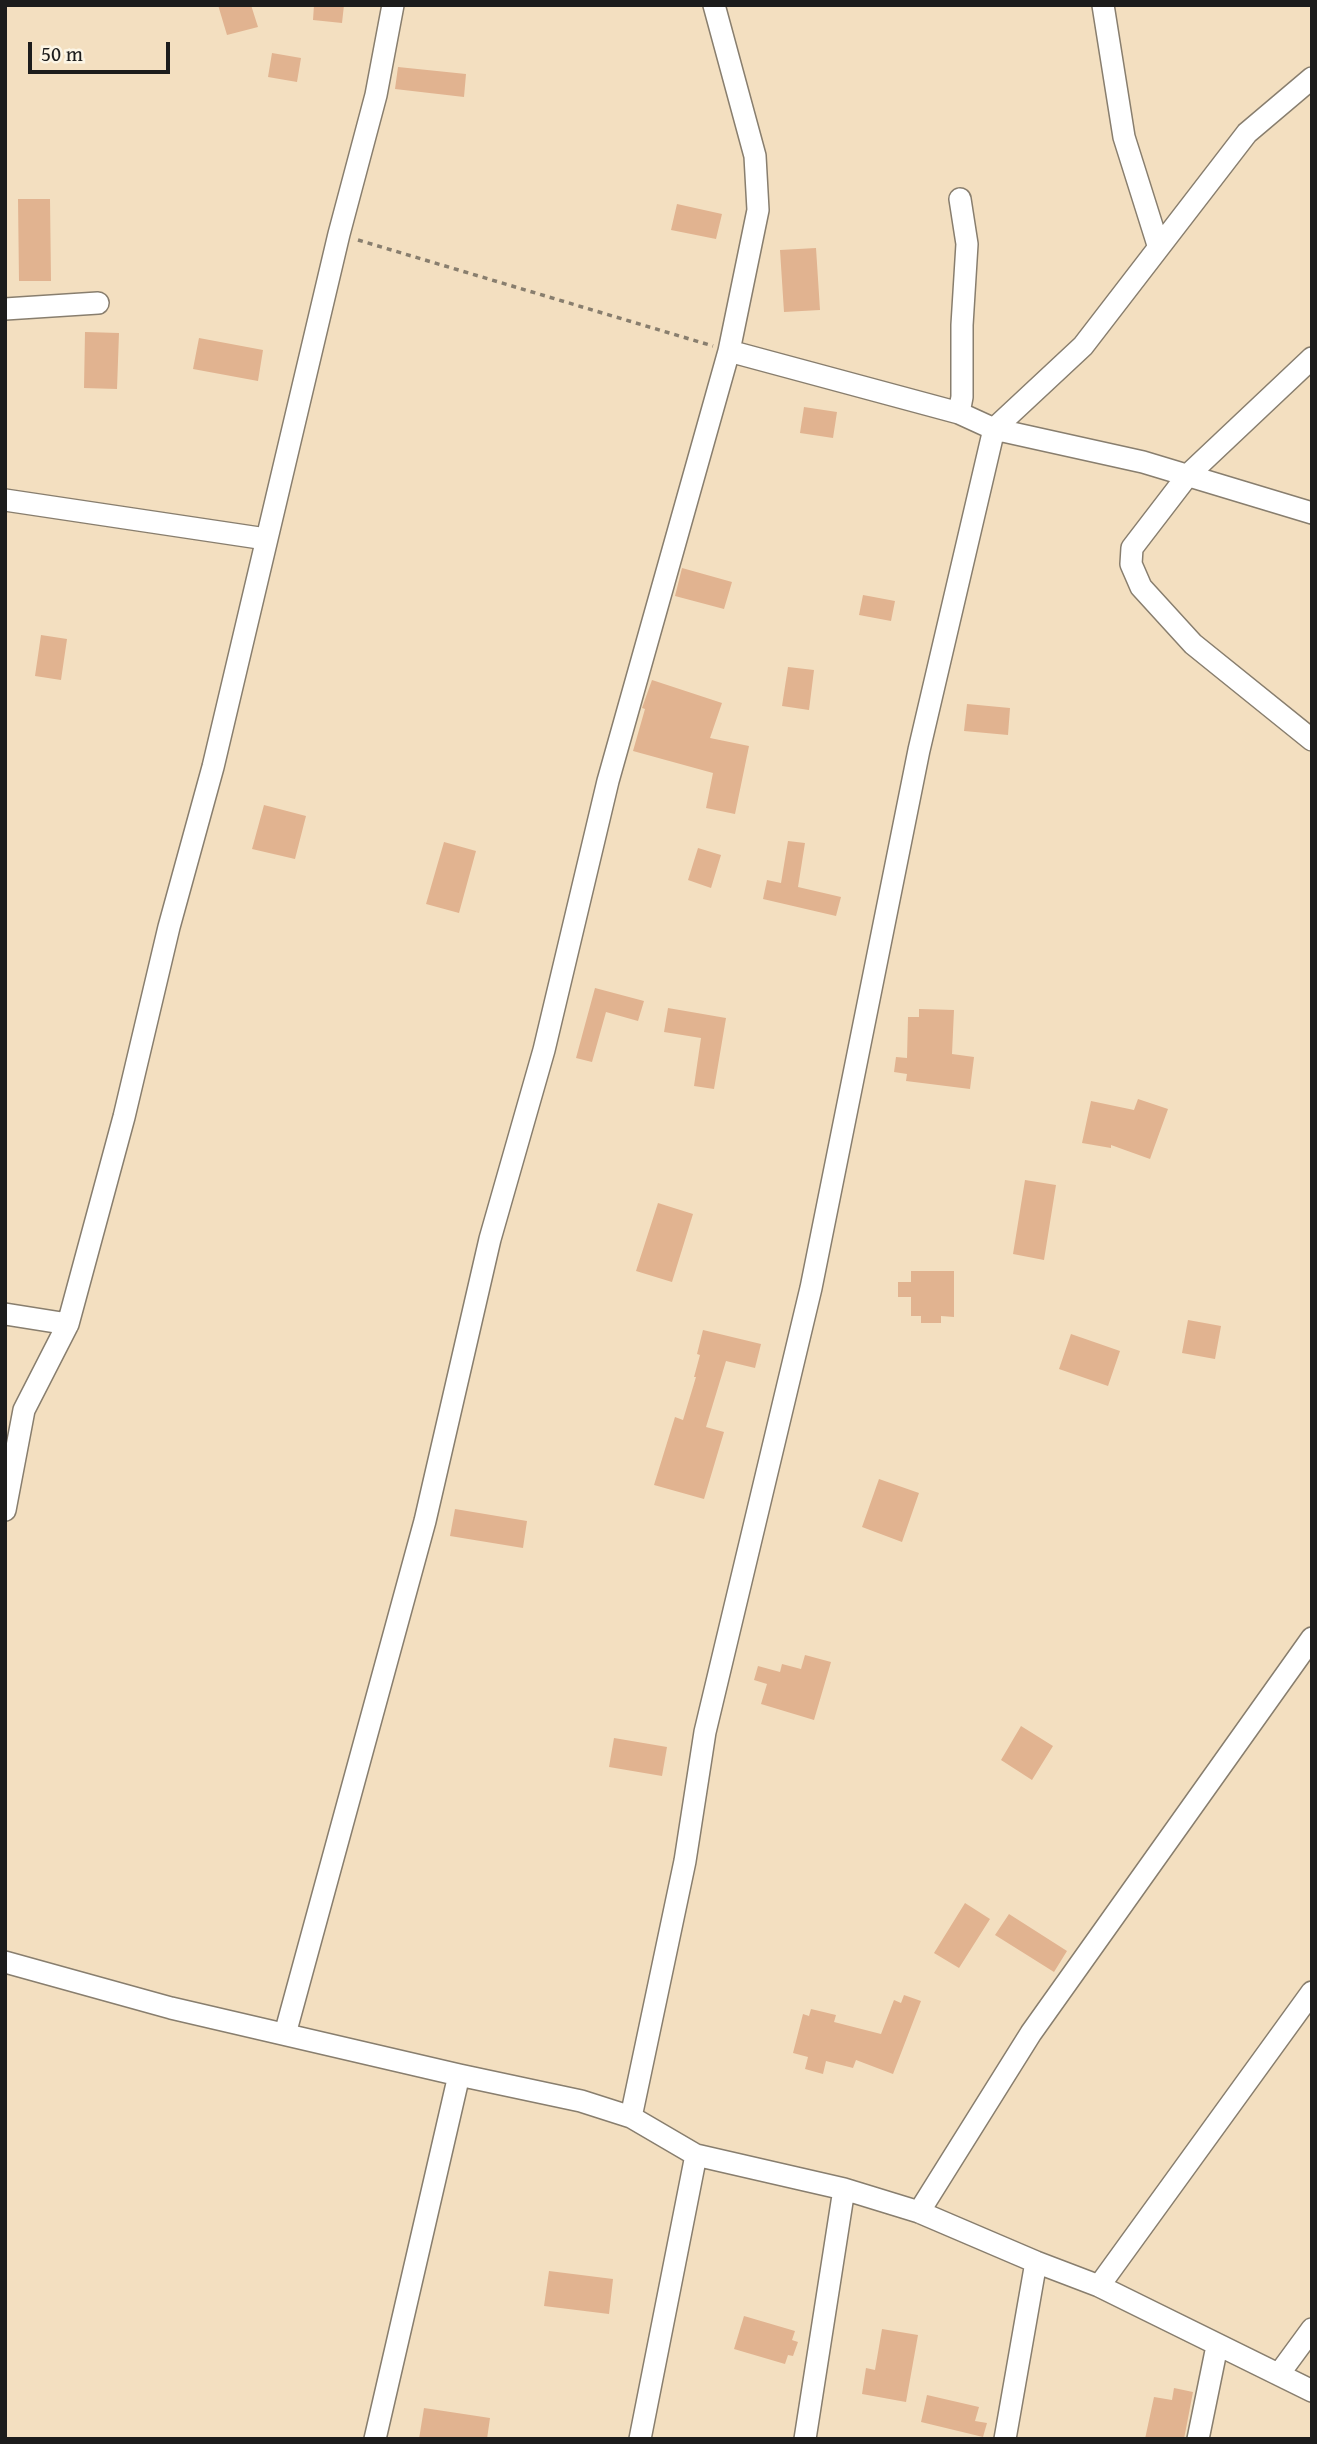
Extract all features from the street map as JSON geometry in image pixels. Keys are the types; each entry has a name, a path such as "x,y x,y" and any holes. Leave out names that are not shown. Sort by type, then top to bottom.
{"street":[{"path":"5,1510 24,1410 68,1324 124,1116 169,927 213,767 266,538 298,417 339,234 376,95 393,5"},
{"path":"285,2034 425,1521 490,1240 544,1050 608,781 729,351 758,210 755,156 714,5"},
{"path":"1102,5 1124,137 1158,245"},
{"path":"631,2117 685,1861 705,1732 811,1288 919,750 994,429 1083,346 1158,245 1247,133 1312,78"},
{"path":"960,199 967,244 960,413"},
{"path":"5,309 98,303"},
{"path":"729,351 960,413 994,429 1143,462 1312,513"},
{"path":"1312,358 1188,475 1132,548 1131,564 1141,587 1193,644 1312,740"},
{"path":"5,500 266,538"},
{"path":"5,1314 68,1324"},
{"path":"919,2212 1031,2033 1312,1638"},
{"path":"5,1962 171,2008 581,2101 631,2117 696,2155 844,2189 919,2212 1099,2286 1312,2391"},
{"path":"1099,2286 1312,1992"},
{"path":"375,2439 459,2075"},
{"path":"640,2439 696,2155"},
{"path":"805,2439 844,2189"},
{"path":"1005,2439 1036,2262"},
{"path":"1279,2374 1312,2329"},
{"path":"1198,2439 1217,2346"}],"path":[{"path":"339,234 729,351"}],"building":[{"path":"218,5 251,5 258,27 227,35"},
{"path":"314,5 344,5 342,23 313,20"},
{"path":"272,53 301,58 297,82 268,77"},
{"path":"398,67 466,74 464,97 395,89"},
{"path":"18,199 50,199 51,281 19,281"},
{"path":"677,204 722,214 716,239 671,230"},
{"path":"816,248 820,310 784,312 780,250"},
{"path":"85,332 119,333 117,389 84,388"},
{"path":"199,338 263,350 258,381 193,369"},
{"path":"804,407 837,412 833,438 800,433"},
{"path":"682,568 732,582 724,609 675,596"},
{"path":"863,595 895,601 891,621 859,615"},
{"path":"41,635 67,639 61,680 35,676"},
{"path":"788,667 814,670 809,710 782,706"},
{"path":"652,680 722,703 710,738 749,746 735,814 706,808 713,773 633,751 645,709 642,708"},
{"path":"967,704 1010,708 1008,735 964,731"},
{"path":"264,805 306,816 295,859 252,849"},
{"path":"788,841 805,843 798,887 841,897 836,916 763,899 767,880 781,883"},
{"path":"444,842 476,851 459,913 426,904"},
{"path":"698,848 721,855 711,888 688,880"},
{"path":"595,988 644,1001 638,1021 606,1012 592,1062 576,1058"},
{"path":"668,1008 726,1018 714,1089 694,1086 701,1038 664,1032"},
{"path":"919,1009 954,1010 952,1054 974,1057 970,1089 906,1081 907,1074 894,1072 896,1057 907,1058 908,1017 919,1017"},
{"path":"1138,1099 1168,1109 1150,1159 1111,1145 1111,1148 1082,1143 1091,1101 1134,1110"},
{"path":"1025,1180 1056,1185 1044,1260 1013,1254"},
{"path":"658,1203 693,1214 672,1282 636,1271"},
{"path":"911,1271 954,1271 954,1317 941,1316 941,1323 921,1323 921,1316 911,1316 911,1297 898,1297 898,1282 911,1282"},
{"path":"1188,1320 1221,1326 1215,1359 1182,1353"},
{"path":"703,1330 761,1344 755,1368 726,1361 706,1427 724,1432 704,1499 654,1485 675,1417 683,1420 696,1377 700,1355 697,1354"},
{"path":"1071,1334 1120,1351 1108,1386 1059,1369"},
{"path":"879,1479 919,1493 902,1542 862,1527"},
{"path":"455,1509 527,1521 523,1548 450,1536"},
{"path":"805,1655 831,1662 814,1720 761,1704 767,1684 754,1680 758,1666 780,1672 782,1664 801,1669"},
{"path":"1021,1726 1053,1746 1032,1780 1001,1760"},
{"path":"614,1738 667,1747 662,1776 609,1767"},
{"path":"965,1903 990,1919 959,1968 934,1953"},
{"path":"1009,1914 1067,1951 1054,1972 995,1935"},
{"path":"904,1995 921,2001 893,2074 856,2060 853,2068 826,2061 823,2074 805,2069 808,2057 793,2053 803,2014 809,2016 811,2009 836,2015 834,2022 881,2034 894,2000 901,2003"},
{"path":"549,2271 613,2279 609,2314 544,2306"},
{"path":"744,2316 795,2331 792,2340 798,2342 793,2356 788,2355 785,2364 734,2349"},
{"path":"882,2329 918,2335 906,2402 862,2394 866,2368 875,2370"},
{"path":"1174,2388 1193,2392 1184,2439 1145,2439 1154,2397 1172,2400"},
{"path":"927,2395 979,2407 975,2421 987,2423 983,2437 921,2422"},
{"path":"424,2408 490,2418 487,2439 419,2439"}]}
